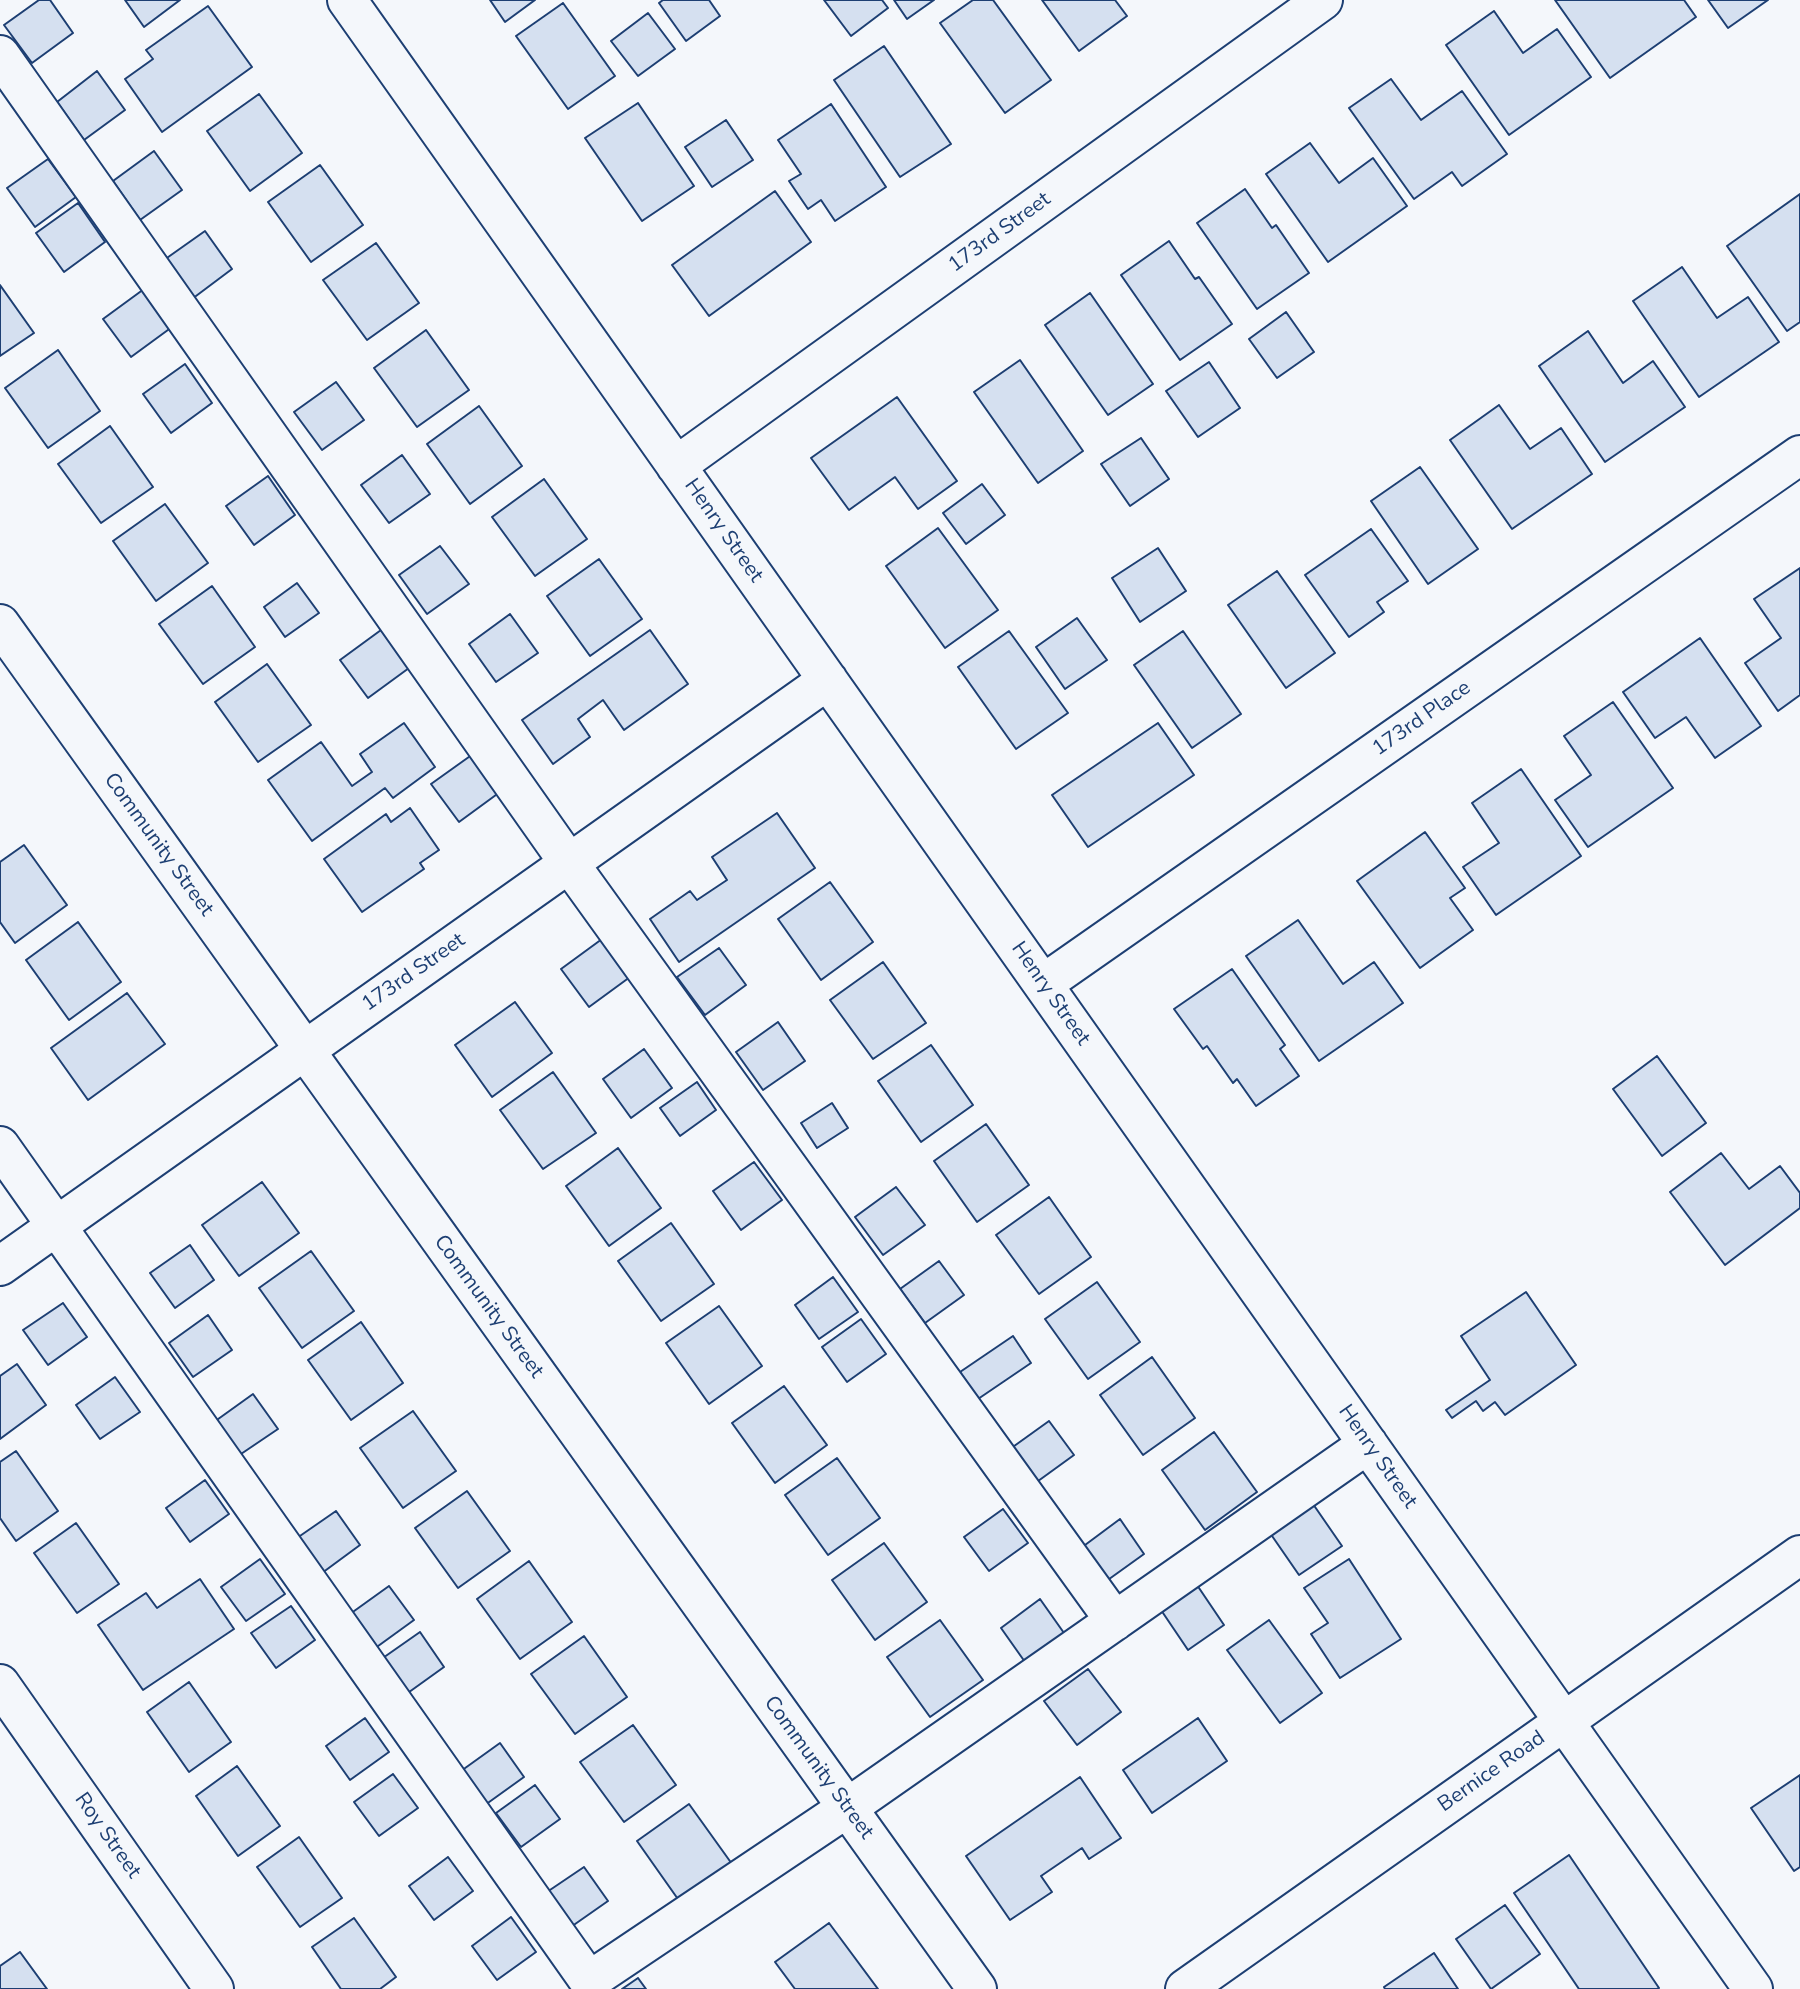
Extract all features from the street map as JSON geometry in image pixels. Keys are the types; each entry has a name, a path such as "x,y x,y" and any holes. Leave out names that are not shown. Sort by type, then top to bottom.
{"street":[{"name":"Henry Street","path":"346,0 1564,1721 1749,1988"},
{"name":"173rd Street","path":"676,466 1323,0"},
{"path":"0,55 569,863 1115,1621"},
{"name":"173rd Place","path":"1043,984 1800,455"},
{"name":"Community Street","path":"0,624 976,1989"},
{"name":"173rd Street","path":"0,1266 828,680"},
{"path":"0,1146 589,1981 847,1808 1368,1444"},
{"name":"Bernice Road","path":"1185,1989 1800,1555"},
{"name":"Roy Street","path":"0,1684 214,1989"}],"building":[{"path":"39,0 50,0 73,33 32,63 4,25"},
{"path":"125,0 180,0 144,27"},
{"path":"490,0 535,0 505,22"},
{"path":"663,0 709,0 720,16 686,41 659,3"},
{"path":"824,0 882,0 888,8 851,36"},
{"path":"894,0 934,0 907,19"},
{"path":"973,0 993,0 1051,80 1005,113 940,23"},
{"path":"1042,0 1115,0 1127,16 1079,51"},
{"path":"1555,0 1684,0 1696,17 1610,78"},
{"path":"1708,0 1768,0 1728,28"},
{"path":"563,3 615,76 568,109 516,36"},
{"path":"208,6 252,67 162,132 125,79 153,59 146,50"},
{"path":"1494,11 1523,53 1557,29 1591,77 1509,135 1446,45"},
{"path":"648,13 675,49 638,76 611,41"},
{"path":"884,46 951,144 900,177 834,80"},
{"path":"97,71 125,110 84,140 57,102"},
{"path":"1391,79 1421,120 1462,91 1507,154 1462,186 1452,172 1414,199 1349,108"},
{"path":"259,94 302,153 250,191 207,131"},
{"path":"638,103 694,186 642,221 585,138"},
{"path":"831,104 886,187 835,221 821,200 808,209 789,181 801,174 778,140"},
{"path":"726,120 753,160 712,187 685,147"},
{"path":"1310,143 1339,183 1373,158 1407,206 1328,262 1266,174"},
{"path":"154,151 182,190 140,220 113,181"},
{"path":"48,159 76,197 35,227 7,188"},
{"path":"320,165 363,225 311,262 268,202"},
{"path":"1245,189 1272,228 1276,225 1309,273 1257,309 1197,223"},
{"path":"775,191 811,242 709,316 672,265"},
{"path":"1800,194 1800,322 1787,331 1727,246"},
{"path":"78,203 105,242 64,272 36,233"},
{"path":"205,231 232,269 192,299 164,260"},
{"path":"1169,241 1195,279 1199,277 1232,324 1180,360 1121,275"},
{"path":"376,243 419,303 367,340 323,280"},
{"path":"1682,267 1717,318 1748,297 1779,342 1699,397 1633,301"},
{"path":"0,285 34,333 0,356"},
{"path":"144,289 172,327 131,357 103,319"},
{"path":"1090,293 1153,384 1108,415 1045,325"},
{"path":"1286,312 1314,352 1277,378 1249,339"},
{"path":"426,330 469,390 417,427 374,368"},
{"path":"1588,331 1623,383 1653,361 1685,407 1605,462 1539,366"},
{"path":"58,350 100,411 48,448 5,388"},
{"path":"1020,360 1083,451 1038,483 974,392"},
{"path":"1209,362 1240,408 1198,437 1166,391"},
{"path":"185,364 212,403 171,433 143,394"},
{"path":"336,382 364,420 322,450 294,412"},
{"path":"897,397 957,481 918,509 895,477 849,510 811,458"},
{"path":"1499,405 1530,449 1561,428 1592,474 1512,529 1450,440"},
{"path":"479,406 522,466 470,504 427,444"},
{"path":"110,426 153,487 101,523 58,464"},
{"path":"1141,438 1169,479 1130,506 1101,464"},
{"path":"402,455 430,494 389,523 361,485"},
{"path":"1420,467 1478,549 1428,584 1371,501"},
{"path":"268,476 295,515 254,545 226,506"},
{"path":"544,479 587,539 535,576 492,517"},
{"path":"982,484 1005,515 966,544 943,513"},
{"path":"165,504 208,563 156,601 113,541"},
{"path":"938,528 998,610 945,648 886,566"},
{"path":"1371,529 1408,581 1377,602 1384,612 1349,637 1305,575"},
{"path":"440,546 469,584 427,614 399,575"},
{"path":"1158,548 1186,591 1140,622 1112,578"},
{"path":"599,559 642,619 590,656 547,596"},
{"path":"1800,568 1800,695 1778,711 1745,663 1781,638 1754,599"},
{"path":"1277,571 1335,653 1286,688 1228,605"},
{"path":"297,583 319,613 285,637 264,607"},
{"path":"212,586 255,647 203,684 159,624"},
{"path":"510,614 538,653 496,682 469,644"},
{"path":"1077,618 1107,660 1065,689 1036,647"},
{"path":"381,630 409,668 368,698 340,660"},
{"path":"650,630 688,684 624,730 603,700 578,719 590,737 553,764 522,720"},
{"path":"1009,631 1068,713 1016,749 958,667"},
{"path":"1183,631 1241,714 1192,748 1134,665"},
{"path":"1700,638 1761,726 1715,758 1686,717 1655,738 1623,692"},
{"path":"267,664 311,725 258,762 215,702"},
{"path":"1613,702 1673,788 1588,847 1555,800 1591,775 1564,736"},
{"path":"404,723 435,767 393,798 385,788 312,841 268,780 321,742 352,786 372,772 360,754"},
{"path":"1158,723 1194,775 1088,847 1052,795"},
{"path":"473,754 500,792 459,822 431,784"},
{"path":"1521,769 1581,856 1496,915 1463,867 1499,843 1472,803"},
{"path":"410,808 439,850 420,863 424,869 362,912 324,859 386,814 391,822"},
{"path":"777,813 815,868 679,962 650,919 690,891 697,900 727,880 712,857"},
{"path":"1425,832 1465,888 1450,898 1473,930 1420,968 1357,881"},
{"path":"24,845 67,905 15,943 0,922 0,862"},
{"path":"830,882 873,942 821,980 778,919"},
{"path":"1298,920 1343,984 1374,962 1403,1003 1319,1061 1246,956"},
{"path":"78,922 121,982 69,1020 26,960"},
{"path":"602,939 630,977 589,1007 561,969"},
{"path":"719,948 746,985 705,1015 677,977"},
{"path":"883,962 926,1023 873,1059 830,1000"},
{"path":"1232,969 1285,1045 1280,1049 1299,1076 1256,1106 1237,1079 1233,1083 1207,1046 1203,1049 1174,1009"},
{"path":"127,993 165,1044 88,1100 51,1048"},
{"path":"515,1002 552,1053 492,1097 455,1045"},
{"path":"778,1022 805,1061 763,1090 736,1052"},
{"path":"931,1045 973,1105 921,1142 878,1081"},
{"path":"644,1049 672,1088 631,1118 603,1079"},
{"path":"1657,1056 1706,1123 1662,1156 1613,1089"},
{"path":"553,1072 596,1133 543,1169 500,1110"},
{"path":"697,1082 716,1110 680,1136 660,1108"},
{"path":"832,1103 848,1128 817,1148 801,1123"},
{"path":"986,1124 1029,1185 977,1222 934,1161"},
{"path":"618,1148 661,1208 609,1246 566,1186"},
{"path":"1721,1153 1749,1189 1780,1166 1800,1193 1800,1208 1725,1265 1670,1192"},
{"path":"754,1162 782,1200 741,1230 713,1191"},
{"path":"262,1182 299,1233 239,1276 202,1225"},
{"path":"896,1187 925,1225 883,1255 855,1217"},
{"path":"1049,1197 1091,1257 1039,1294 996,1235"},
{"path":"671,1223 714,1284 661,1321 618,1261"},
{"path":"190,1245 214,1280 175,1308 150,1273"},
{"path":"311,1251 354,1311 302,1348 259,1288"},
{"path":"939,1261 964,1295 925,1323 900,1289"},
{"path":"833,1277 858,1312 819,1339 795,1305"},
{"path":"1097,1282 1140,1342 1088,1379 1045,1319"},
{"path":"1526,1292 1576,1365 1505,1415 1495,1402 1483,1411 1476,1401 1452,1418 1446,1410 1490,1380 1461,1336"},
{"path":"63,1303 87,1337 48,1365 23,1330"},
{"path":"719,1306 762,1366 709,1404 666,1343"},
{"path":"208,1315 232,1350 193,1377 169,1343"},
{"path":"861,1319 886,1354 847,1382 822,1347"},
{"path":"361,1322 403,1383 351,1420 308,1360"},
{"path":"1013,1336 1031,1363 978,1399 960,1372"},
{"path":"1152,1357 1195,1418 1143,1455 1100,1395"},
{"path":"17,1364 46,1405 0,1439 0,1376"},
{"path":"115,1377 140,1412 100,1439 76,1405"},
{"path":"784,1386 827,1445 775,1483 732,1423"},
{"path":"253,1394 278,1429 238,1456 214,1422"},
{"path":"413,1411 456,1471 403,1508 360,1448"},
{"path":"1049,1421 1074,1455 1034,1484 1010,1449"},
{"path":"1214,1432 1257,1492 1205,1530 1162,1470"},
{"path":"16,1451 58,1511 16,1541 0,1518 0,1462"},
{"path":"837,1458 880,1518 828,1555 785,1495"},
{"path":"205,1480 229,1514 190,1542 166,1508"},
{"path":"467,1491 510,1551 458,1588 415,1528"},
{"path":"1313,1504 1342,1546 1299,1575 1270,1533"},
{"path":"1003,1509 1028,1543 989,1571 964,1537"},
{"path":"336,1511 360,1545 322,1573 297,1538"},
{"path":"1120,1519 1144,1554 1105,1582 1081,1548"},
{"path":"76,1523 119,1584 77,1613 34,1553"},
{"path":"884,1543 927,1602 875,1640 832,1580"},
{"path":"260,1559 285,1594 246,1621 221,1587"},
{"path":"1349,1559 1401,1639 1340,1678 1311,1634 1328,1623 1304,1588"},
{"path":"529,1561 572,1622 520,1659 477,1599"},
{"path":"200,1579 234,1629 143,1690 98,1625 146,1593 157,1608"},
{"path":"1197,1585 1224,1625 1188,1650 1161,1610"},
{"path":"389,1586 414,1620 374,1649 350,1614"},
{"path":"1040,1599 1064,1633 1025,1662 1001,1628"},
{"path":"291,1606 315,1640 276,1668 251,1633"},
{"path":"940,1620 983,1680 930,1717 887,1657"},
{"path":"1269,1620 1322,1693 1280,1723 1227,1650"},
{"path":"420,1632 444,1667 405,1695 380,1660"},
{"path":"584,1636 627,1697 575,1734 531,1674"},
{"path":"1088,1669 1121,1712 1077,1745 1044,1701"},
{"path":"189,1682 231,1742 189,1772 147,1712"},
{"path":"365,1718 389,1752 350,1780 326,1746"},
{"path":"1198,1718 1227,1761 1152,1813 1123,1770"},
{"path":"633,1725 676,1785 624,1822 580,1762"},
{"path":"500,1743 524,1777 485,1805 461,1771"},
{"path":"237,1766 280,1826 238,1856 196,1796"},
{"path":"393,1774 418,1808 379,1836 354,1802"},
{"path":"1800,1775 1800,1867 1794,1871 1751,1808"},
{"path":"1080,1777 1121,1838 1089,1859 1082,1848 1041,1876 1052,1892 1010,1920 966,1856"},
{"path":"535,1785 560,1819 521,1847 496,1813"},
{"path":"689,1804 732,1864 680,1902 637,1841"},
{"path":"299,1837 342,1898 300,1927 257,1867"},
{"path":"1569,1855 1659,1988 1579,1989 1514,1893"},
{"path":"448,1857 473,1891 434,1920 409,1886"},
{"path":"584,1867 608,1901 568,1929 544,1894"},
{"path":"1505,1905 1540,1954 1491,1989 1456,1939"},
{"path":"511,1917 536,1952 497,1980 472,1946"},
{"path":"354,1918 396,1977 380,1989 341,1989 312,1947"},
{"path":"829,1923 878,1989 795,1989 775,1962"},
{"path":"20,1952 47,1989 0,1989 0,1966"},
{"path":"1434,1953 1458,1989 1385,1989 1384,1987"},
{"path":"638,1978 646,1989 622,1989"}]}
